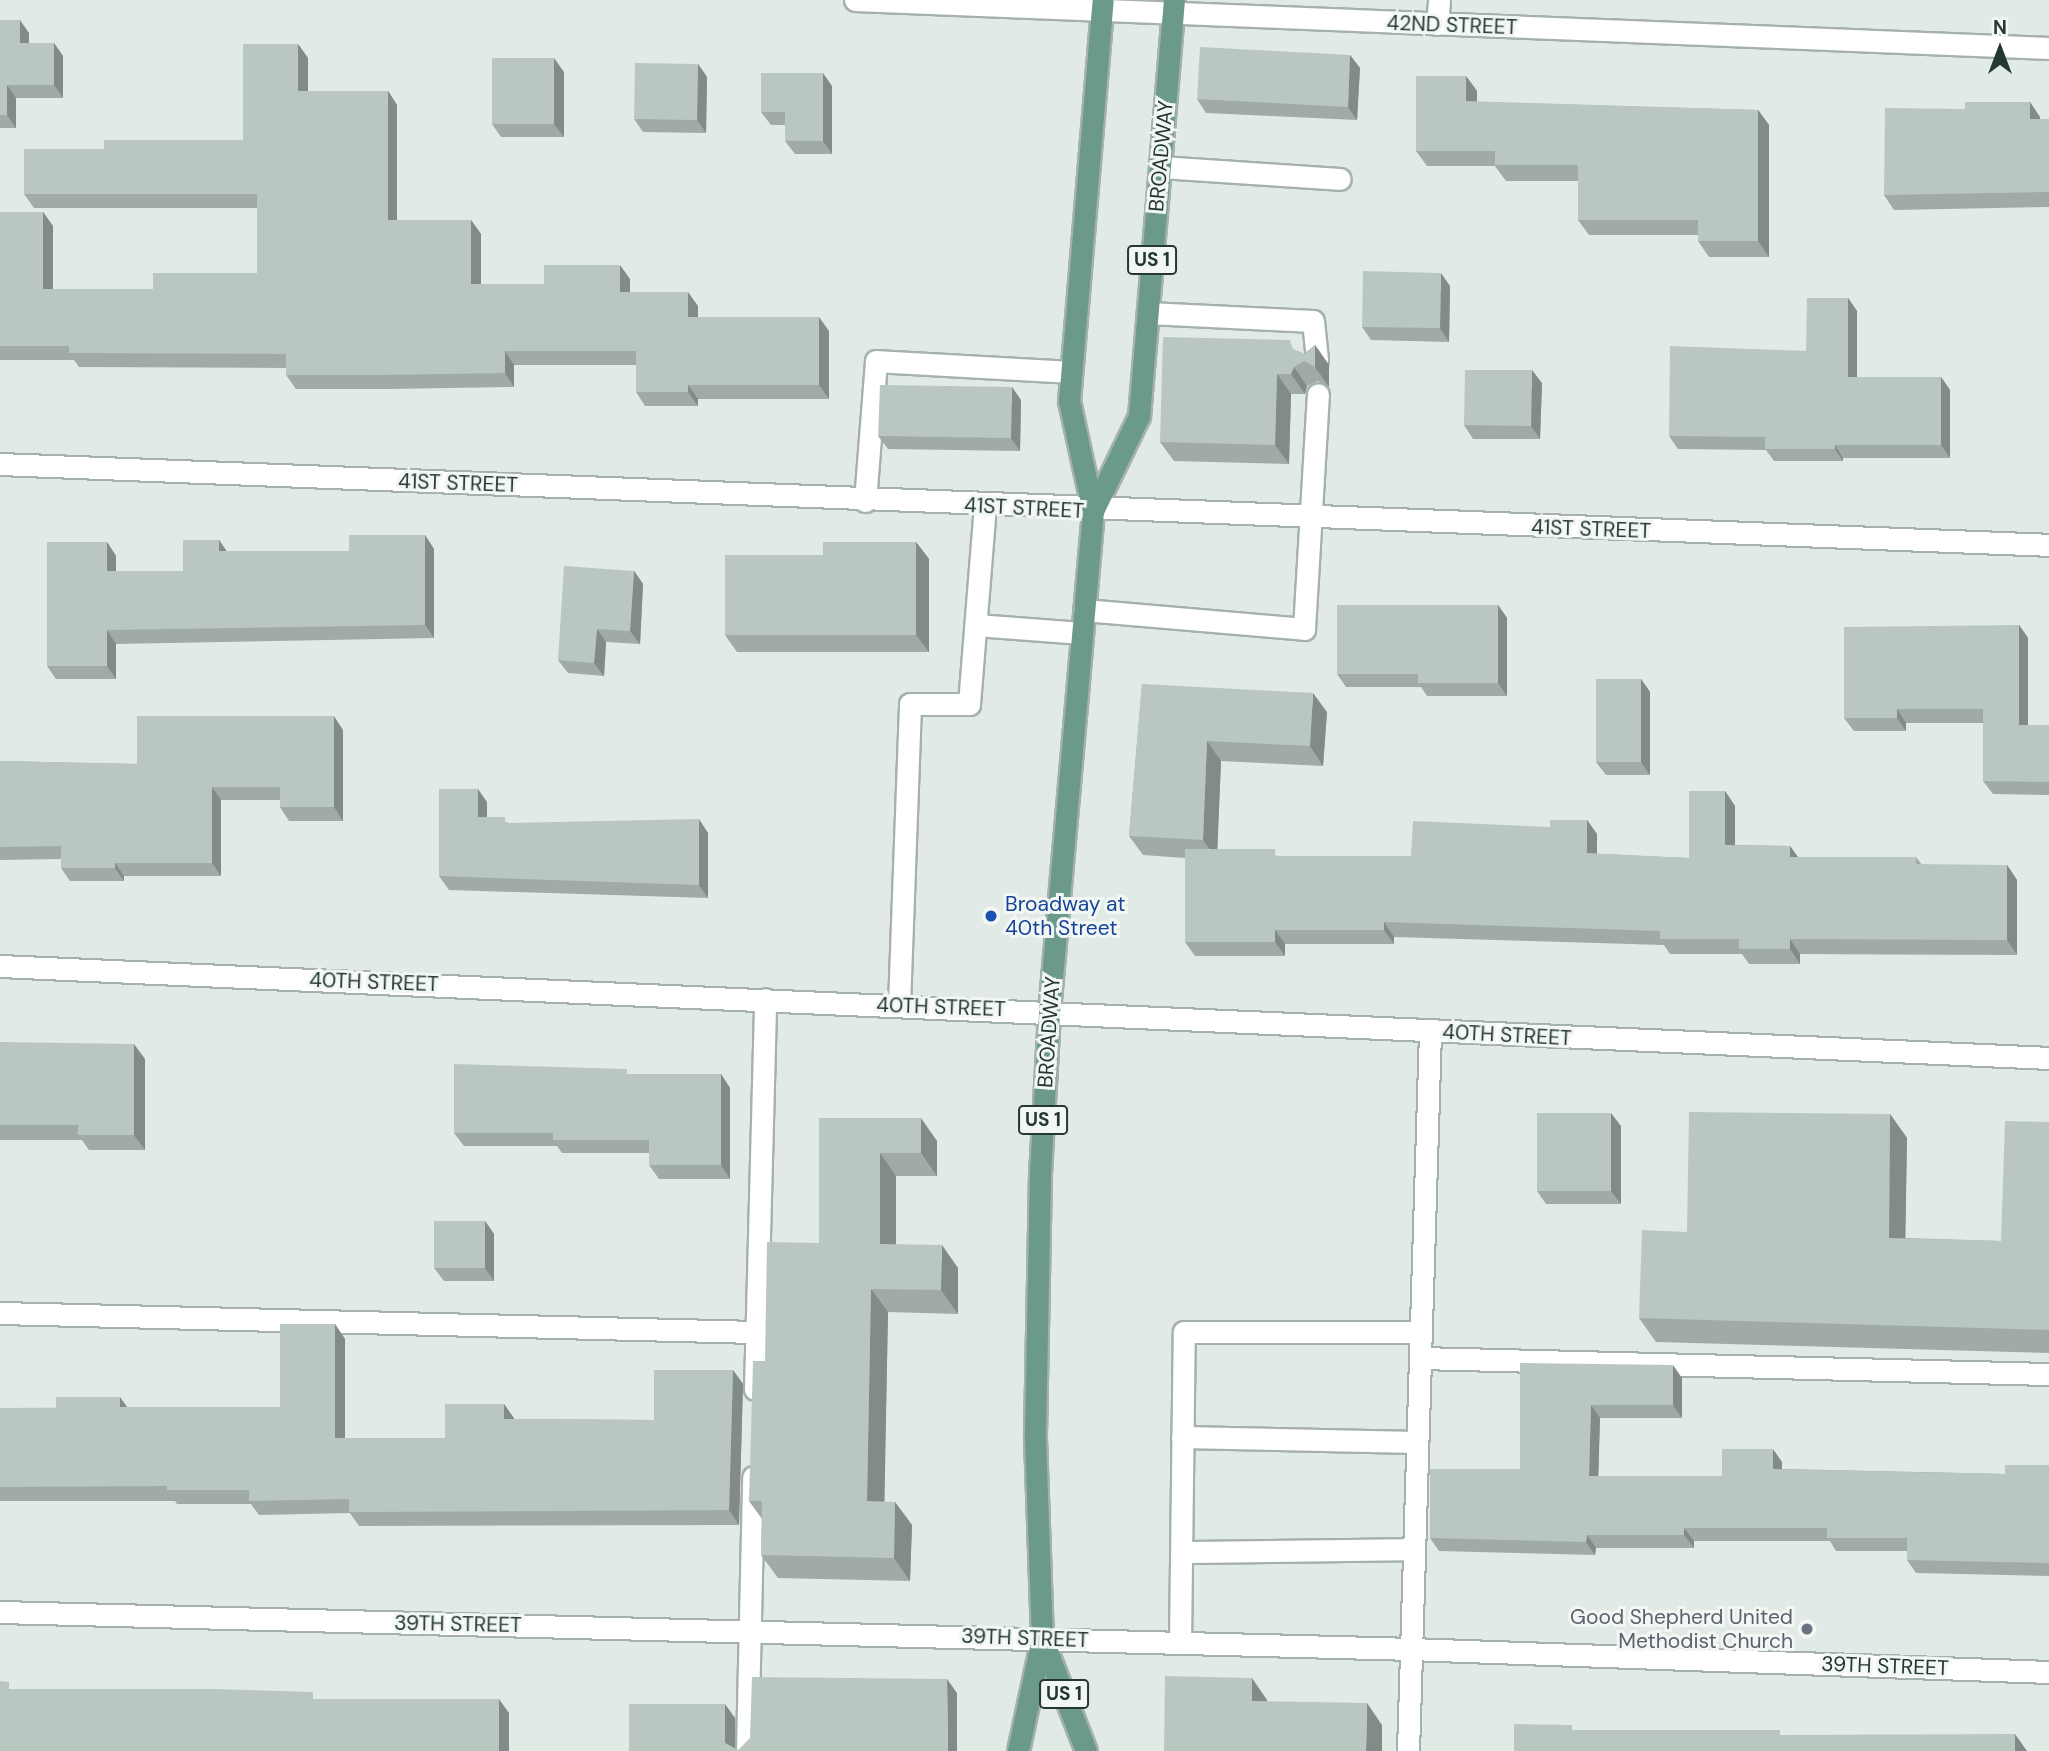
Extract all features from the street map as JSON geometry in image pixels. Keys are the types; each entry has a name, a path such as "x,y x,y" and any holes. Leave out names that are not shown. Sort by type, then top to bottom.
{"main road":[{"name":"BROADWAY","path":"1017,1751 1042,1638 1035,1338 1049,1012 1093,511 1069,401 1102,6"},
{"name":"BROADWAY","path":"1093,511 1139,416 1173,7"},
{"name":"BROADWAY","path":"1042,1638 1086,1751"}],"street":[{"name":"42ND STREET","path":"855,0 1173,7 1437,24 2049,48"},
{"path":"1437,24 1439,0"},
{"path":"1160,167 1340,179"},
{"path":"1148,313 1313,321 1317,360"},
{"path":"866,501 876,360 1071,372"},
{"path":"1084,610 1304,629 1314,518 1318,394"},
{"name":"41ST STREET","path":"0,464 1093,511 2049,545"},
{"path":"899,1005 910,704 969,704 985,506"},
{"path":"975,625 1082,632"},
{"name":"40TH STREET","path":"0,966 2049,1058"},
{"path":"755,1413 765,999"},
{"path":"1408,1751 1430,1031"},
{"path":"0,1313 757,1332"},
{"path":"1180,1643 1184,1332 1421,1332"},
{"path":"1420,1358 2049,1374"},
{"path":"1182,1437 1417,1442"},
{"path":"747,1751 754,1453"},
{"path":"1182,1552 1414,1549"},
{"name":"39TH STREET","path":"0,1612 1410,1648 2049,1672"}],"building":[{"path":"0,20 20,20 20,43 54,43 54,85 7,85 7,115 0,115"},
{"path":"243,44 298,44 298,91 388,91 388,220 471,220 471,284 544,284 544,265 620,265 620,292 688,292 688,317 819,317 819,385 688,385 688,392 636,392 636,351 505,351 505,373 286,375 286,354 69,353 69,346 0,346 0,212 43,212 43,289 153,289 153,273 257,273 257,194 24,194 24,149 104,149 104,140 243,140"},
{"path":"1200,47 1350,55 1348,107 1197,99"},
{"path":"492,58 554,58 554,124 492,124"},
{"path":"635,63 698,64 697,120 634,119"},
{"path":"761,73 823,73 823,141 785,141 785,112 761,112"},
{"path":"1416,76 1466,76 1466,101 1758,110 1758,241 1698,241 1698,220 1578,220 1578,165 1495,165 1495,151 1416,151"},
{"path":"1965,102 2030,102 2030,119 2049,119 2049,192 1884,195 1885,108 1965,109"},
{"path":"1363,271 1441,273 1440,328 1362,327"},
{"path":"1807,298 1848,298 1848,377 1941,377 1941,445 1835,445 1835,449 1765,449 1765,437 1669,436 1670,346 1806,351"},
{"path":"1163,337 1290,340 1293,349 1304,354 1315,345 1315,367 1304,361 1294,367 1291,374 1277,374 1275,445 1160,442"},
{"path":"1465,370 1532,370 1531,426 1464,425"},
{"path":"880,385 1012,387 1011,438 878,436"},
{"path":"349,535 425,535 425,625 107,630 107,666 47,666 47,542 107,542 107,571 183,571 183,540 219,540 219,551 349,551"},
{"path":"823,542 916,542 916,635 725,635 725,555 823,555"},
{"path":"564,566 634,571 630,631 597,629 594,663 558,660"},
{"path":"1337,605 1498,605 1498,683 1418,683 1418,674 1337,674"},
{"path":"2019,625 2019,725 2049,725 2049,782 1983,781 1983,709 1897,709 1897,718 1844,718 1844,627"},
{"path":"1596,679 1641,679 1641,762 1596,762"},
{"path":"1142,684 1313,693 1310,746 1207,741 1203,840 1129,836"},
{"path":"137,716 334,716 334,807 280,807 280,787 212,787 212,863 115,863 115,868 61,868 61,846 0,847 0,761 137,764"},
{"path":"439,789 478,789 478,817 505,817 505,823 699,819 699,885 439,876"},
{"path":"1689,791 1725,791 1725,845 1790,846 1790,857 1916,857 1916,864 2007,865 2007,940 1790,939 1790,949 1739,949 1739,939 1660,939 1660,931 1384,922 1384,930 1275,930 1275,942 1185,942 1185,849 1275,849 1275,856 1411,856 1413,821 1550,827 1550,820 1587,820 1587,853 1689,858"},
{"path":"0,1042 134,1044 134,1135 78,1135 78,1125 0,1125"},
{"path":"454,1064 627,1069 627,1074 721,1074 721,1165 649,1165 649,1140 553,1140 553,1133 454,1133"},
{"path":"1689,1112 1890,1114 1889,1238 2001,1241 2005,1121 2049,1122 2049,1330 1639,1318 1642,1230 1687,1232"},
{"path":"1537,1113 1611,1113 1611,1191 1537,1191"},
{"path":"819,1118 921,1118 921,1153 880,1153 880,1244 942,1245 941,1290 871,1289 867,1501 895,1502 894,1558 761,1555 762,1501 749,1501 753,1361 765,1361 767,1242 819,1243"},
{"path":"434,1221 485,1221 485,1268 434,1268"},
{"path":"280,1324 335,1324 335,1438 445,1438 445,1404 504,1404 504,1419 654,1420 654,1370 733,1370 729,1510 349,1512 349,1499 249,1501 249,1490 167,1490 167,1486 0,1487 0,1408 56,1408 56,1397 120,1397 120,1407 280,1407"},
{"path":"1520,1363 1673,1365 1673,1405 1591,1405 1589,1476 1722,1476 1722,1449 1773,1449 1773,1469 2005,1474 2005,1465 2049,1465 2049,1563 1907,1560 1907,1538 1827,1538 1827,1528 1684,1528 1684,1535 1587,1535 1586,1542 1430,1538 1430,1469 1520,1469"},
{"path":"1165,1676 1252,1678 1252,1701 1367,1703 1366,1751 1164,1751"},
{"path":"752,1677 947,1679 948,1751 629,1751 629,1704 725,1704 725,1743 738,1750 750,1738"},
{"path":"0,1681 9,1682 9,1689 216,1689 313,1692 313,1699 499,1699 499,1751 0,1751"},
{"path":"1514,1724 1572,1725 1572,1730 1780,1730 1780,1735 2015,1734 2015,1751 1514,1751"}],"place":[{"name":"Broadway at 40th Street","path":"991,916"},
{"name":"Good Shepherd United Methodist Church","path":"1807,1629"}]}
